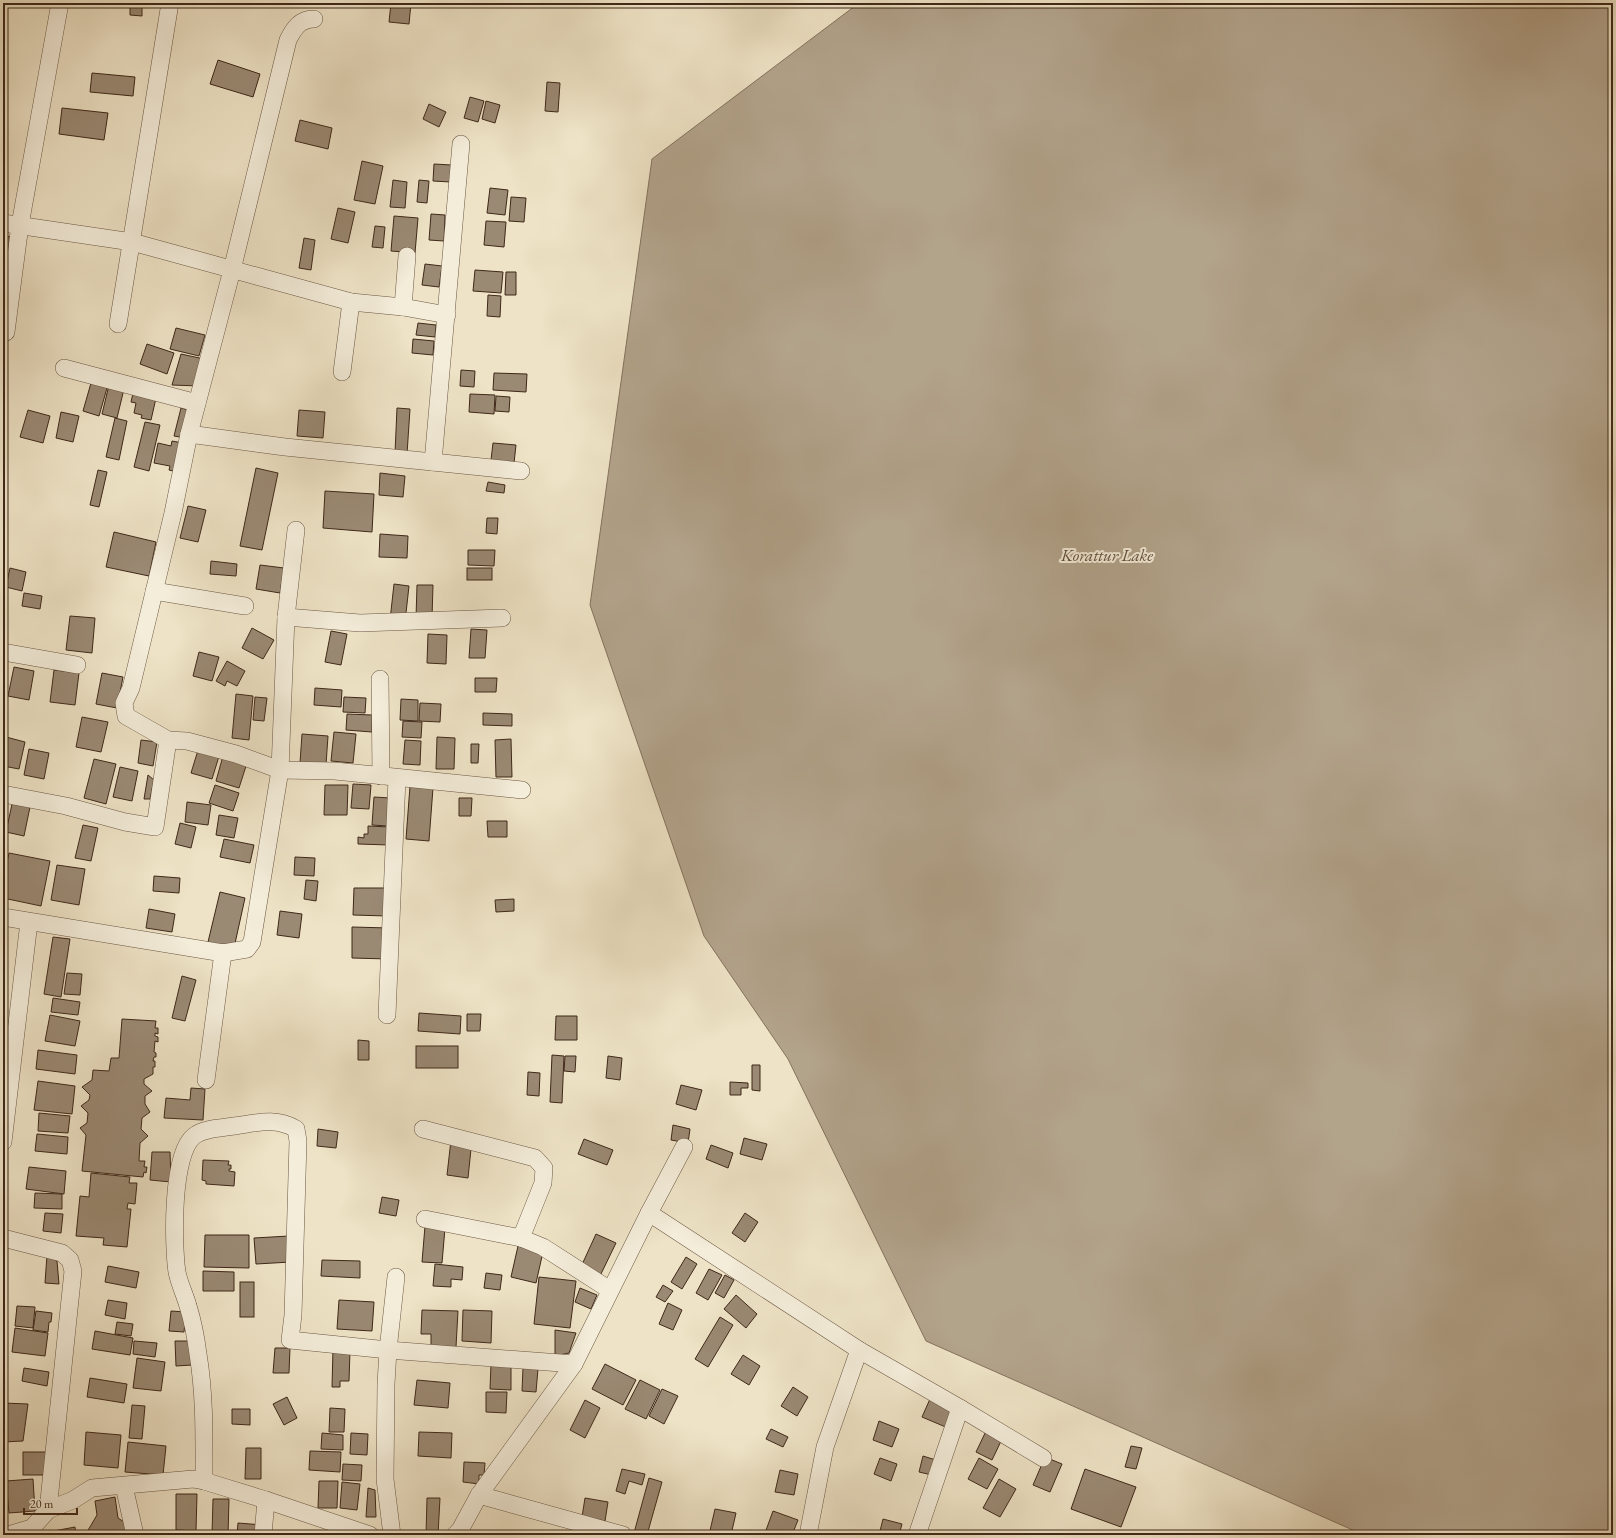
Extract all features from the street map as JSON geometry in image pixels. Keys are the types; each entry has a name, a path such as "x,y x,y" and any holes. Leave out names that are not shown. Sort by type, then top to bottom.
{"street":[{"path":"6,332 20,225 60,3"},
{"path":"118,324 170,3"},
{"path":"314,19 306,19 300,23 293,30 288,40 232,270 197,403 131,688 124,703 126,716 168,740 187,741 236,754 280,770 335,771 522,790"},
{"path":"433,462 461,144"},
{"path":"3,223 132,242 351,302 403,307 447,315"},
{"path":"403,307 407,256"},
{"path":"342,372 351,302"},
{"path":"64,368 197,403"},
{"path":"190,434 285,447 522,471"},
{"path":"3,916 29,922 223,953 247,949 252,942 280,770 286,617 296,530"},
{"path":"154,591 245,606"},
{"path":"286,617 360,623 502,618"},
{"path":"3,652 77,665"},
{"path":"380,679 389,777 387,1014"},
{"path":"3,794 66,806 155,828 168,740"},
{"path":"3,1142 29,922"},
{"path":"206,1080 223,953"},
{"path":"204,1481 203,1401 198,1354 189,1308 178,1273 174,1246 175,1204 181,1158 187,1145 194,1136 211,1129 274,1121 287,1124 296,1129 298,1148 293,1315 290,1340 388,1350 574,1364"},
{"path":"424,1129 535,1158 544,1168 543,1183 521,1238"},
{"path":"455,1535 460,1530 479,1495 574,1364 648,1213 684,1147"},
{"path":"648,1213 859,1350 1043,1458"},
{"path":"425,1219 521,1238 543,1247 610,1290"},
{"path":"3,1238 62,1253 70,1260 73,1271 48,1510 32,1532 8,1535"},
{"path":"392,1535 385,1479 386,1384 396,1277"},
{"path":"808,1535 825,1447 859,1350"},
{"path":"917,1535 960,1408"},
{"path":"48,1510 73,1500 92,1488 193,1480 204,1481 266,1500 370,1535"},
{"path":"124,1486 135,1535"},
{"path":"479,1495 623,1535"},
{"path":"263,1535 266,1500"}],"water":[{"name":"Korattur Lake","path":"859,3 1613,3 1613,1535 1364,1535 926,1341 788,1059 704,936 590,605 652,159"}],"building":[{"path":"130,3 142,3 142,16 130,15"},
{"path":"391,3 411,3 409,24 389,22"},
{"path":"218,60 260,74 253,97 210,84"},
{"path":"92,73 135,77 133,96 90,92"},
{"path":"547,82 560,83 558,112 545,111"},
{"path":"470,97 484,101 478,122 464,118"},
{"path":"486,101 500,105 495,123 482,119"},
{"path":"429,104 446,112 439,127 423,119"},
{"path":"62,108 108,113 104,140 59,134"},
{"path":"300,120 332,128 328,149 295,141"},
{"path":"362,161 383,166 375,204 354,200"},
{"path":"434,164 451,165 451,182 433,181"},
{"path":"393,180 407,182 405,208 390,207"},
{"path":"419,180 429,181 427,203 417,202"},
{"path":"490,188 508,190 505,215 487,213"},
{"path":"511,197 526,198 524,222 509,221"},
{"path":"338,208 355,212 348,243 331,239"},
{"path":"431,214 445,215 444,241 429,240"},
{"path":"394,216 418,218 415,253 391,251"},
{"path":"486,221 506,222 504,247 484,245"},
{"path":"375,226 385,227 383,248 372,247"},
{"path":"3,236 13,237 10,267 3,266"},
{"path":"304,238 315,240 311,270 299,268"},
{"path":"425,264 442,266 439,287 422,285"},
{"path":"475,270 503,272 501,293 473,291"},
{"path":"506,272 516,272 516,295 505,295"},
{"path":"488,295 501,296 500,317 487,316"},
{"path":"418,323 436,325 435,337 416,335"},
{"path":"176,328 205,335 199,356 170,349"},
{"path":"413,339 434,341 433,355 412,353"},
{"path":"147,344 174,353 167,374 140,364"},
{"path":"181,354 204,359 199,386 172,385"},
{"path":"461,370 475,371 474,387 460,386"},
{"path":"494,373 527,374 526,392 493,390"},
{"path":"91,383 107,388 99,416 83,411"},
{"path":"109,385 124,389 117,418 102,414"},
{"path":"133,393 156,398 151,420 141,418 142,415 134,413 136,403 131,402"},
{"path":"470,394 495,395 494,414 469,412"},
{"path":"496,396 510,397 509,412 495,411"},
{"path":"181,408 192,411 185,438 174,436"},
{"path":"397,408 410,409 407,454 395,453"},
{"path":"28,410 50,416 43,443 20,437"},
{"path":"299,410 325,412 323,438 297,436"},
{"path":"61,412 79,416 73,442 56,438"},
{"path":"115,418 127,421 119,460 106,457"},
{"path":"145,422 160,425 149,471 134,467"},
{"path":"172,441 183,443 177,472 169,470 170,466 154,463 158,443 171,446"},
{"path":"493,443 516,445 514,463 491,460"},
{"path":"256,468 278,473 262,550 240,546"},
{"path":"98,470 107,472 99,507 90,505"},
{"path":"380,473 405,476 403,497 379,495"},
{"path":"488,482 505,485 504,493 486,491"},
{"path":"325,491 374,494 372,532 323,528"},
{"path":"188,506 206,510 198,542 180,538"},
{"path":"487,518 498,518 497,534 486,533"},
{"path":"114,532 156,542 149,576 106,567"},
{"path":"380,534 408,536 407,558 379,557"},
{"path":"468,550 495,550 494,566 468,565"},
{"path":"211,561 237,564 236,576 210,574"},
{"path":"260,565 284,568 280,593 256,589"},
{"path":"10,568 26,572 22,591 6,587"},
{"path":"467,568 492,568 492,580 467,580"},
{"path":"394,584 409,586 405,622 390,620"},
{"path":"417,585 433,585 432,618 416,618"},
{"path":"24,593 42,596 40,609 22,606"},
{"path":"70,616 95,618 92,653 66,650"},
{"path":"252,628 274,640 263,659 242,648"},
{"path":"471,629 487,630 485,658 469,658"},
{"path":"331,631 347,634 341,665 325,662"},
{"path":"428,634 447,635 446,664 427,663"},
{"path":"199,652 219,657 212,681 193,676"},
{"path":"227,661 245,671 237,686 227,681 225,686 216,681"},
{"path":"14,667 34,671 29,700 8,696"},
{"path":"54,670 79,673 75,705 50,702"},
{"path":"102,673 123,677 117,708 96,704"},
{"path":"475,678 497,678 496,692 475,692"},
{"path":"315,688 342,690 341,707 314,705"},
{"path":"236,694 253,696 249,740 232,738"},
{"path":"255,697 267,698 264,721 253,720"},
{"path":"344,697 366,698 365,713 343,712"},
{"path":"401,699 418,700 418,721 400,720"},
{"path":"420,703 441,704 440,722 419,721"},
{"path":"483,713 512,714 512,726 483,725"},
{"path":"347,714 372,715 372,732 346,730"},
{"path":"82,717 108,722 101,752 76,747"},
{"path":"403,721 422,722 421,738 402,737"},
{"path":"334,732 356,734 353,763 331,761"},
{"path":"302,734 328,736 326,765 300,763"},
{"path":"6,737 25,742 19,769 3,766 3,750"},
{"path":"437,737 455,738 454,769 436,769"},
{"path":"511,739 512,777 496,777 495,740"},
{"path":"141,740 157,742 153,766 138,763"},
{"path":"405,740 421,741 420,765 403,764"},
{"path":"471,744 479,744 478,763 471,763"},
{"path":"199,747 220,753 212,779 191,773"},
{"path":"29,749 49,753 44,779 24,775"},
{"path":"223,756 247,763 239,788 216,781"},
{"path":"94,759 116,764 106,804 84,798"},
{"path":"120,767 138,771 132,801 113,797"},
{"path":"148,775 154,780 150,799 144,799"},
{"path":"353,784 371,785 369,809 351,808"},
{"path":"215,785 239,793 233,811 209,803"},
{"path":"325,785 348,785 347,815 324,815"},
{"path":"410,786 433,788 429,841 406,839"},
{"path":"374,797 390,798 388,826 372,825"},
{"path":"459,798 472,798 471,816 459,816"},
{"path":"187,802 211,805 208,825 185,822"},
{"path":"12,804 30,807 24,836 6,832"},
{"path":"219,815 238,818 234,838 216,835"},
{"path":"487,821 507,821 507,837 488,837"},
{"path":"180,823 196,827 191,848 175,844"},
{"path":"83,825 98,828 91,861 75,858"},
{"path":"368,826 390,827 389,845 358,844 358,837 364,838 364,834 368,834"},
{"path":"224,839 254,845 250,863 220,857"},
{"path":"9,853 50,861 41,906 3,898 3,882"},
{"path":"295,857 315,858 314,876 294,875"},
{"path":"57,865 85,869 79,905 51,900"},
{"path":"154,876 180,878 179,893 153,891"},
{"path":"306,880 318,881 316,901 304,899"},
{"path":"354,888 388,888 387,916 353,915"},
{"path":"220,892 245,898 234,948 208,942"},
{"path":"514,899 514,911 496,912 495,900"},
{"path":"149,909 175,914 172,932 146,928"},
{"path":"280,911 302,914 299,938 277,935"},
{"path":"352,927 389,928 388,959 352,958"},
{"path":"53,937 70,939 61,997 44,994"},
{"path":"3,948 6,949 3,965"},
{"path":"67,973 82,974 80,995 64,994"},
{"path":"182,976 196,980 185,1021 172,1018"},
{"path":"53,998 80,1002 78,1015 51,1012"},
{"path":"419,1013 461,1016 460,1034 418,1031"},
{"path":"467,1014 481,1014 480,1031 467,1031"},
{"path":"50,1015 80,1021 75,1046 45,1041"},
{"path":"556,1016 577,1016 577,1040 555,1040"},
{"path":"122,1019 156,1021 155,1028 158,1028 158,1034 155,1033 155,1036 158,1037 158,1042 155,1041 154,1052 156,1053 156,1057 154,1057 153,1061 155,1061 155,1067 153,1067 153,1074 144,1079 144,1084 152,1091 145,1096 145,1104 150,1112 142,1118 141,1129 148,1136 140,1143 139,1161 145,1161 144,1167 147,1167 146,1173 144,1172 143,1177 82,1171 86,1135 80,1128 87,1123 88,1113 81,1106 89,1100 90,1095 82,1087 92,1080 93,1070 109,1071 111,1058 119,1058"},
{"path":"358,1040 369,1041 369,1060 358,1060"},
{"path":"416,1046 458,1046 458,1068 416,1068"},
{"path":"38,1050 77,1055 75,1074 36,1069"},
{"path":"552,1055 564,1056 562,1103 550,1102"},
{"path":"565,1056 576,1056 575,1072 564,1071"},
{"path":"608,1056 622,1058 620,1080 606,1078"},
{"path":"752,1065 760,1065 760,1091 752,1090"},
{"path":"528,1072 540,1073 539,1096 527,1095"},
{"path":"38,1081 75,1086 72,1114 34,1110"},
{"path":"730,1082 748,1083 748,1088 741,1088 741,1095 730,1095"},
{"path":"681,1085 702,1090 696,1110 676,1104"},
{"path":"191,1088 205,1089 203,1120 164,1118 166,1098 190,1100"},
{"path":"39,1113 70,1116 68,1133 38,1131"},
{"path":"673,1125 690,1129 688,1143 671,1140"},
{"path":"318,1129 338,1132 336,1148 317,1146"},
{"path":"37,1134 68,1137 67,1154 35,1151"},
{"path":"744,1138 767,1144 762,1160 740,1154"},
{"path":"584,1139 613,1150 607,1165 578,1154"},
{"path":"451,1140 471,1149 468,1178 447,1175"},
{"path":"711,1145 733,1153 728,1168 706,1159"},
{"path":"152,1152 170,1152 171,1182 150,1180"},
{"path":"203,1160 229,1161 228,1165 231,1165 231,1169 229,1169 229,1171 235,1172 234,1186 206,1184 206,1181 202,1180"},
{"path":"29,1167 66,1171 64,1194 26,1189"},
{"path":"91,1173 130,1177 129,1183 137,1183 135,1204 128,1203 127,1209 131,1209 127,1247 103,1245 104,1238 76,1236 80,1196 89,1197"},
{"path":"35,1193 62,1194 62,1209 34,1208"},
{"path":"382,1197 399,1200 396,1216 379,1213"},
{"path":"45,1213 63,1214 61,1233 43,1231"},
{"path":"745,1213 758,1222 745,1242 732,1233"},
{"path":"425,1226 445,1228 442,1263 422,1262"},
{"path":"596,1234 616,1243 599,1278 580,1269"},
{"path":"205,1235 249,1235 249,1268 204,1267"},
{"path":"289,1236 291,1262 256,1264 254,1238"},
{"path":"518,1246 543,1252 536,1283 511,1277"},
{"path":"47,1255 57,1261 59,1284 45,1283"},
{"path":"686,1257 697,1264 682,1289 671,1282"},
{"path":"322,1260 360,1261 360,1278 321,1276"},
{"path":"435,1264 463,1267 462,1280 451,1279 451,1287 433,1286"},
{"path":"108,1266 139,1272 136,1288 105,1282"},
{"path":"709,1269 722,1275 708,1300 696,1293"},
{"path":"203,1271 234,1272 234,1291 203,1291"},
{"path":"486,1273 502,1275 500,1290 484,1288"},
{"path":"725,1275 734,1280 724,1298 715,1293"},
{"path":"539,1277 576,1281 570,1328 534,1324"},
{"path":"240,1282 254,1282 254,1317 240,1317"},
{"path":"663,1285 673,1291 665,1302 656,1297"},
{"path":"580,1288 597,1295 591,1309 575,1302"},
{"path":"736,1295 757,1314 746,1328 724,1309"},
{"path":"108,1300 127,1303 125,1319 105,1315"},
{"path":"339,1300 374,1302 372,1331 337,1329"},
{"path":"668,1303 682,1310 673,1330 659,1324"},
{"path":"17,1306 35,1307 33,1328 15,1326"},
{"path":"422,1310 458,1311 456,1347 431,1346 431,1334 421,1334"},
{"path":"463,1310 492,1311 491,1343 462,1341"},
{"path":"36,1311 52,1313 48,1332 33,1330"},
{"path":"171,1311 186,1312 184,1332 169,1331"},
{"path":"720,1317 733,1325 708,1367 695,1359"},
{"path":"117,1322 133,1324 131,1336 115,1334"},
{"path":"15,1328 48,1333 45,1356 12,1352"},
{"path":"555,1330 576,1333 569,1353 555,1356"},
{"path":"95,1331 133,1338 130,1355 92,1349"},
{"path":"134,1341 157,1343 155,1357 133,1354"},
{"path":"175,1341 192,1341 192,1365 176,1366"},
{"path":"275,1348 290,1348 289,1373 273,1373"},
{"path":"333,1349 350,1350 349,1381 340,1381 340,1387 332,1387"},
{"path":"743,1355 760,1366 749,1385 731,1374"},
{"path":"137,1358 165,1362 161,1391 133,1388"},
{"path":"491,1364 511,1364 511,1390 490,1389"},
{"path":"605,1364 636,1380 623,1405 592,1389"},
{"path":"24,1368 49,1372 47,1386 22,1381"},
{"path":"523,1368 538,1369 536,1392 522,1391"},
{"path":"90,1378 127,1384 124,1403 87,1397"},
{"path":"417,1380 450,1383 448,1408 414,1405"},
{"path":"640,1380 660,1390 646,1419 625,1409"},
{"path":"793,1387 808,1397 797,1416 781,1406"},
{"path":"662,1389 678,1396 664,1424 649,1416"},
{"path":"486,1392 507,1392 506,1413 486,1412"},
{"path":"287,1397 297,1418 284,1425 273,1404"},
{"path":"930,1399 956,1410 948,1428 922,1417"},
{"path":"585,1400 600,1408 585,1438 570,1430"},
{"path":"3,1403 28,1404 23,1441 3,1442"},
{"path":"132,1405 145,1406 142,1439 129,1438"},
{"path":"330,1408 345,1409 344,1432 329,1432"},
{"path":"232,1409 250,1409 250,1425 232,1424"},
{"path":"879,1421 899,1429 892,1447 873,1440"},
{"path":"771,1429 788,1437 783,1447 766,1439"},
{"path":"987,1429 1003,1437 992,1460 976,1452"},
{"path":"86,1432 121,1435 118,1468 84,1465"},
{"path":"419,1432 452,1433 451,1458 418,1456"},
{"path":"322,1433 343,1435 343,1450 321,1449"},
{"path":"351,1433 368,1434 367,1455 350,1454"},
{"path":"128,1442 166,1446 163,1475 125,1472"},
{"path":"1131,1446 1142,1448 1136,1469 1125,1467"},
{"path":"246,1448 261,1448 261,1479 245,1479"},
{"path":"310,1451 341,1452 340,1472 309,1470"},
{"path":"23,1452 46,1452 46,1475 23,1475"},
{"path":"923,1456 939,1461 936,1476 919,1472"},
{"path":"1045,1457 1062,1464 1050,1492 1033,1485"},
{"path":"880,1458 897,1464 891,1481 874,1474"},
{"path":"979,1458 998,1469 987,1489 968,1479"},
{"path":"464,1462 485,1463 484,1475 479,1475 479,1484 463,1482"},
{"path":"343,1464 362,1465 361,1481 342,1480"},
{"path":"622,1469 645,1474 642,1485 629,1481 625,1494 616,1491"},
{"path":"1085,1469 1136,1487 1121,1527 1071,1509"},
{"path":"780,1470 798,1474 794,1495 775,1492"},
{"path":"649,1478 662,1482 647,1535 642,1535 634,1533"},
{"path":"33,1479 35,1511 9,1513 6,1481"},
{"path":"999,1479 1016,1489 1000,1517 983,1508"},
{"path":"319,1481 338,1481 337,1508 318,1508"},
{"path":"342,1482 360,1484 357,1510 340,1508"},
{"path":"368,1488 375,1490 376,1517 366,1517"},
{"path":"176,1494 197,1494 196,1531 176,1530"},
{"path":"115,1497 118,1518 130,1526 131,1535 91,1535 87,1532 97,1515 95,1501"},
{"path":"427,1498 440,1498 438,1535 426,1535"},
{"path":"585,1498 608,1502 605,1521 582,1517"},
{"path":"213,1499 229,1499 228,1535 212,1535"},
{"path":"715,1509 736,1513 731,1535 709,1535"},
{"path":"773,1511 798,1520 792,1535 770,1535 765,1533"},
{"path":"883,1519 902,1524 899,1535 879,1535"},
{"path":"238,1523 263,1525 262,1535 237,1535"},
{"path":"75,1527 76,1535 43,1535 43,1533"}]}
